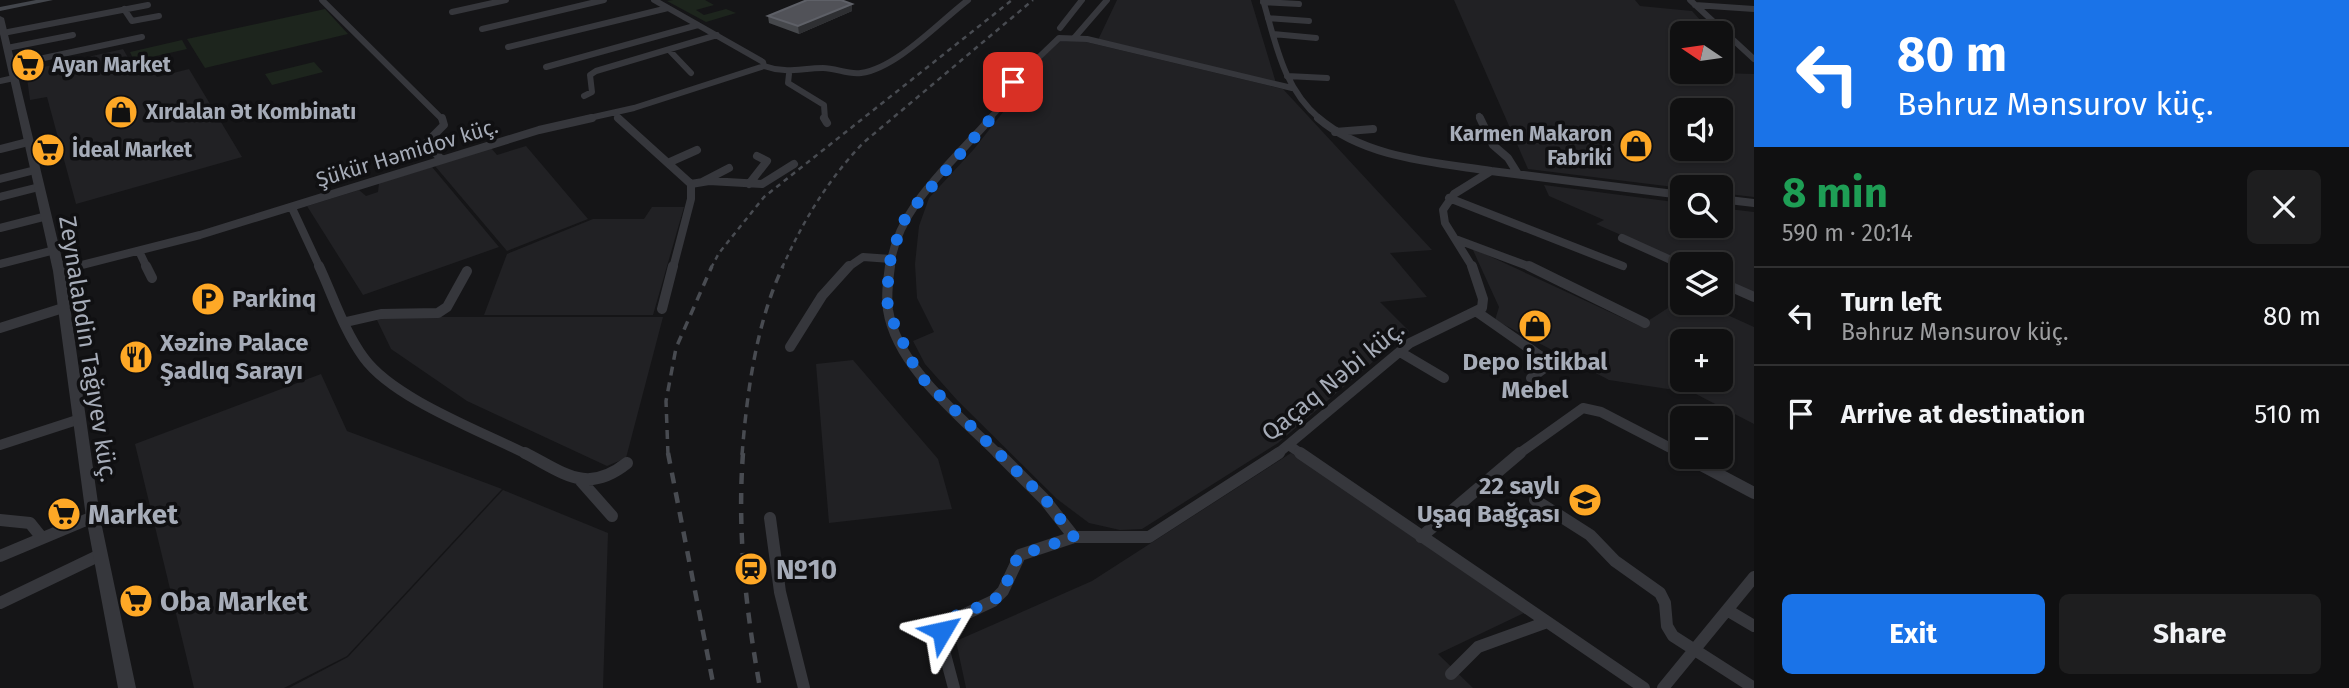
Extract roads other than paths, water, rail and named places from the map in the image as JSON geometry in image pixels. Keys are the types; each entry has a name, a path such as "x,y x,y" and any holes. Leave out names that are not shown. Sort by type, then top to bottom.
{"main road":[{"path":"0,9 49,0"}],"street":[{"path":"322,0 442,118 444,125 426,143 442,160"},
{"path":"452,12 506,0"},
{"path":"482,29 604,0"},
{"path":"654,0 763,62 764,66 789,74 820,68 860,73 877,68 900,55 968,0"},
{"path":"1074,537 1045,499 918,374 888,311 891,259 906,216 1002,106 1013,82 1062,32 1065,20 1082,0"},
{"path":"1075,37 1107,0"},
{"path":"1299,4 1263,1 1286,76 1292,88 1335,132 1354,143 1386,152 1491,171 1670,193"},
{"path":"1692,2 1754,9"},
{"path":"1692,2 1754,59"},
{"path":"3,33 148,5"},
{"path":"508,47 668,8"},
{"path":"124,9 132,21 159,16"},
{"name":"Zeynalabdin Tağıyev küç.","path":"0,18 9,67 59,271 93,517 127,688"},
{"path":"1268,18 1308,20"},
{"path":"1065,20 1086,24"},
{"path":"553,24 563,34"},
{"path":"546,66 698,25"},
{"path":"1047,33 1062,32 1292,88"},
{"path":"1273,34 1316,38"},
{"path":"7,48 73,35"},
{"path":"583,96 592,92 590,75 596,71 717,36"},
{"path":"0,81 9,67 142,37"},
{"path":"670,51 691,73"},
{"name":"Şükür Həmidov küç.","path":"59,271 292,208 564,123 616,112 764,66"},
{"path":"789,74 788,83 824,105 822,116 827,123"},
{"path":"1286,76 1327,78"},
{"path":"616,112 619,120 670,162 691,184 691,199 662,309"},
{"path":"1479,116 1493,145 1508,158 1518,174"},
{"path":"1335,132 1373,129"},
{"path":"0,149 28,142"},
{"path":"670,162 697,150"},
{"path":"749,184 767,161 757,156"},
{"path":"691,184 769,182 794,164"},
{"path":"701,182 729,168"},
{"path":"0,179 35,170"},
{"path":"1491,171 1449,198 1443,217 1470,260 1483,299 1482,308 1477,312 1546,360 1546,367 1531,378"},
{"path":"0,197 39,187"},
{"path":"1449,198 1623,266"},
{"path":"1733,201 1754,203"},
{"path":"292,208 363,357 389,384 581,481 612,516"},
{"path":"0,228 47,216"},
{"path":"1622,238 1670,260"},
{"path":"1458,240 1510,257 1645,323"},
{"path":"0,264 55,250"},
{"path":"139,251 152,278"},
{"path":"790,347 824,294 856,261 867,257 891,259"},
{"path":"346,321 381,314 438,313 447,307 467,271"},
{"path":"1733,288 1754,297"},
{"path":"0,328 63,308"},
{"name":"Qaçaq Nəbi küç.","path":"954,688 942,643 944,624 993,600 1003,590 1020,555 1074,537 1149,537 1290,446 1421,336 1477,312"},
{"path":"1400,352 1444,379"},
{"path":"1421,537 1510,460 1583,408 1601,412 1670,449"},
{"path":"0,445 80,419"},
{"path":"1290,446 1644,688"},
{"path":"581,481 612,475 627,463"},
{"path":"1709,469 1754,493"},
{"path":"1535,500 1590,535 1615,561 1660,593 1665,599 1664,624 1668,631 1754,688"},
{"path":"0,556 93,517"},
{"path":"770,517 780,592 804,688"},
{"path":"0,520 30,523 42,538"},
{"path":"0,603 100,555"},
{"path":"1663,688 1754,577"},
{"path":"1727,610 1754,626"},
{"path":"1451,674 1478,647 1547,622"}],"railway":[{"path":"712,267 719,253 764,197 1012,0"},
{"path":"782,268 817,202 863,143 1033,0"},
{"path":"742,455 759,335 783,266"},
{"path":"668,455 666,401 676,348 712,267"},
{"path":"668,453 714,688"},
{"path":"743,453 741,512 744,571 760,688"}],"place":[{"name":"Ayan Market","path":"28,65"},
{"name":"Xırdalan Ət Kombinatı","path":"121,112"},
{"name":"Karmen Makaron Fabriki","path":"1636,146"},
{"name":"İdeal Market","path":"48,150"},
{"name":"Parkinq","path":"208,299"},
{"name":"Depo İstikbal Mebel","path":"1535,326"},
{"name":"Xәzinә Palace Şadlıq Sarayı","path":"136,357"},
{"name":"22 saylı Uşaq Bağçası","path":"1585,500"},
{"name":"Market","path":"64,514"},
{"name":"№10","path":"751,569"},
{"name":"Oba Market","path":"136,601"}]}
